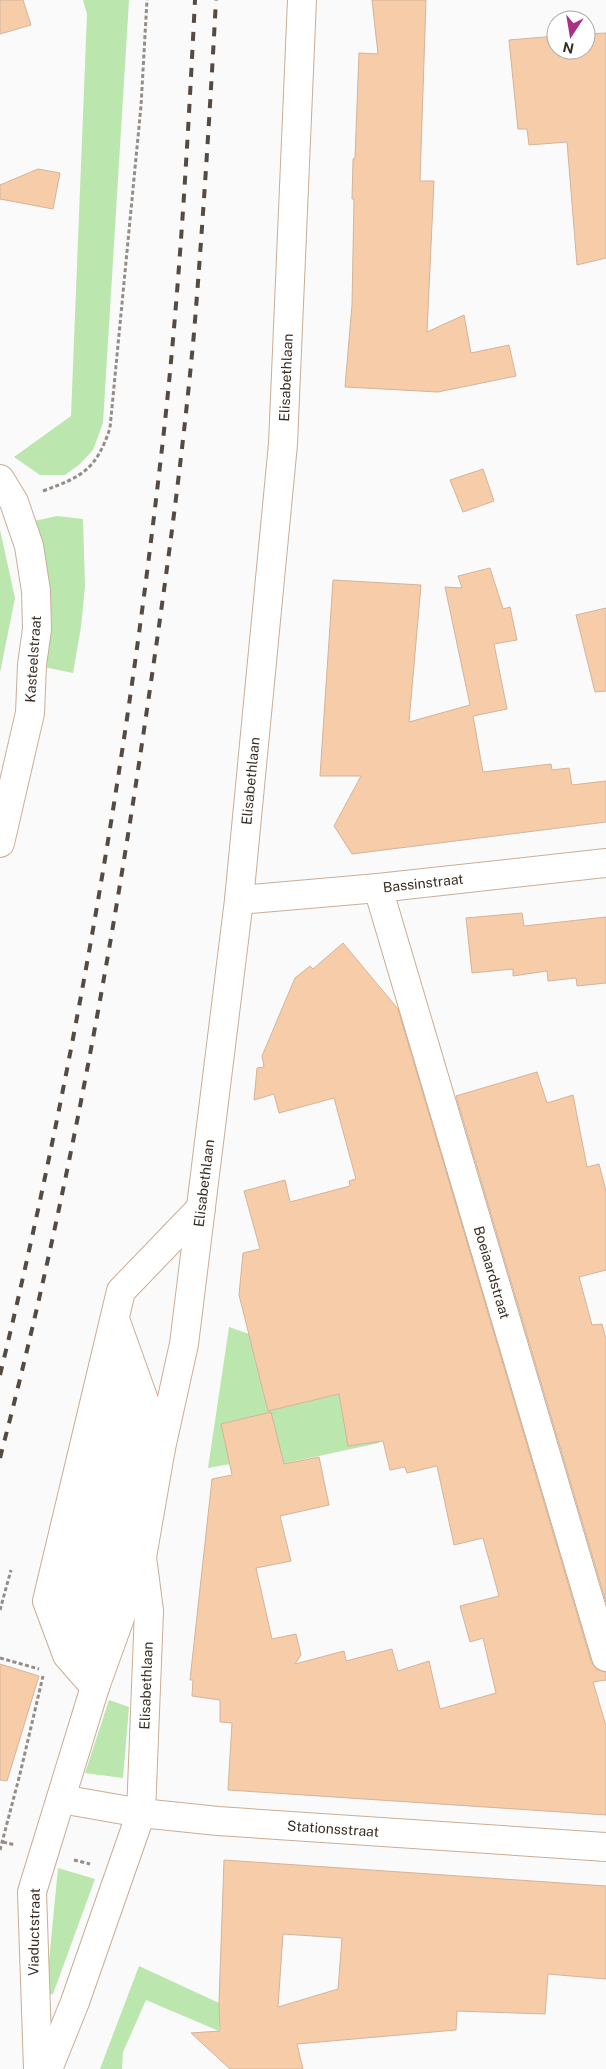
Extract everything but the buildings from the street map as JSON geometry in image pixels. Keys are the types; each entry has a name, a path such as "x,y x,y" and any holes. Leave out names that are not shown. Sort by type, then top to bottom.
{"street":[{"name":"Elisabethlaan","path":"61,1798 97,1679 142,1557 161,1448 184,1344 239,900 282,444 302,0"},
{"name":"Kasteelstraat","path":"0,479 14,502 29,546 36,591 37,629 32,665 30,713 0,843"},
{"name":"Bassinstraat","path":"239,900 378,888 606,863"},
{"name":"Boeiaardstraat","path":"378,888 600,1614 606,1657"},
{"path":"97,1679 58,1556 121,1292 201,1208"},
{"path":"115,1319 161,1448"},
{"path":"104,1364 151,1505"},
{"path":"92,1412 142,1557"},
{"path":"81,1460 127,1598"},
{"path":"70,1508 113,1637"},
{"name":"Elisabethlaan","path":"142,1557 149,1611 142,1813"},
{"name":"Stationsstraat","path":"61,1798 142,1813 228,1822 606,1847"},
{"name":"Viaductstraat","path":"38,2069 32,1892 61,1798"},
{"path":"48,2069 75,2002 142,1813"}],"path":[{"path":"14,502 71,480 88,468 102,452 110,428 140,106 147,0"},
{"path":"0,1610 11,1570"},
{"path":"0,1658 44,1671 0,1850"}],"green space":[{"path":"83,0 129,0 103,423 93,450 80,464 65,475 40,475 14,457 71,416 87,14"},
{"path":"57,516 83,519 85,586 81,627 73,673 44,667 52,622 46,565 34,521"},
{"path":"0,530 15,598 0,673"},
{"path":"229,1327 249,1334 268,1411 371,1386 372,1414 379,1443 277,1465 274,1456 208,1468"},
{"path":"109,1700 129,1707 123,1778 85,1773"},
{"path":"58,1868 95,1879 53,1994 49,1995 46,1992"},
{"path":"139,1966 219,2003 219,2031 146,2000 123,2052 122,2069 100,2069"}],"railway":[{"path":"0,1375 26,1264 73,1040 130,701 172,356 195,0"},
{"path":"0,1458 44,1276 83,1093 116,908 145,723 172,529 194,333 216,0"}]}
